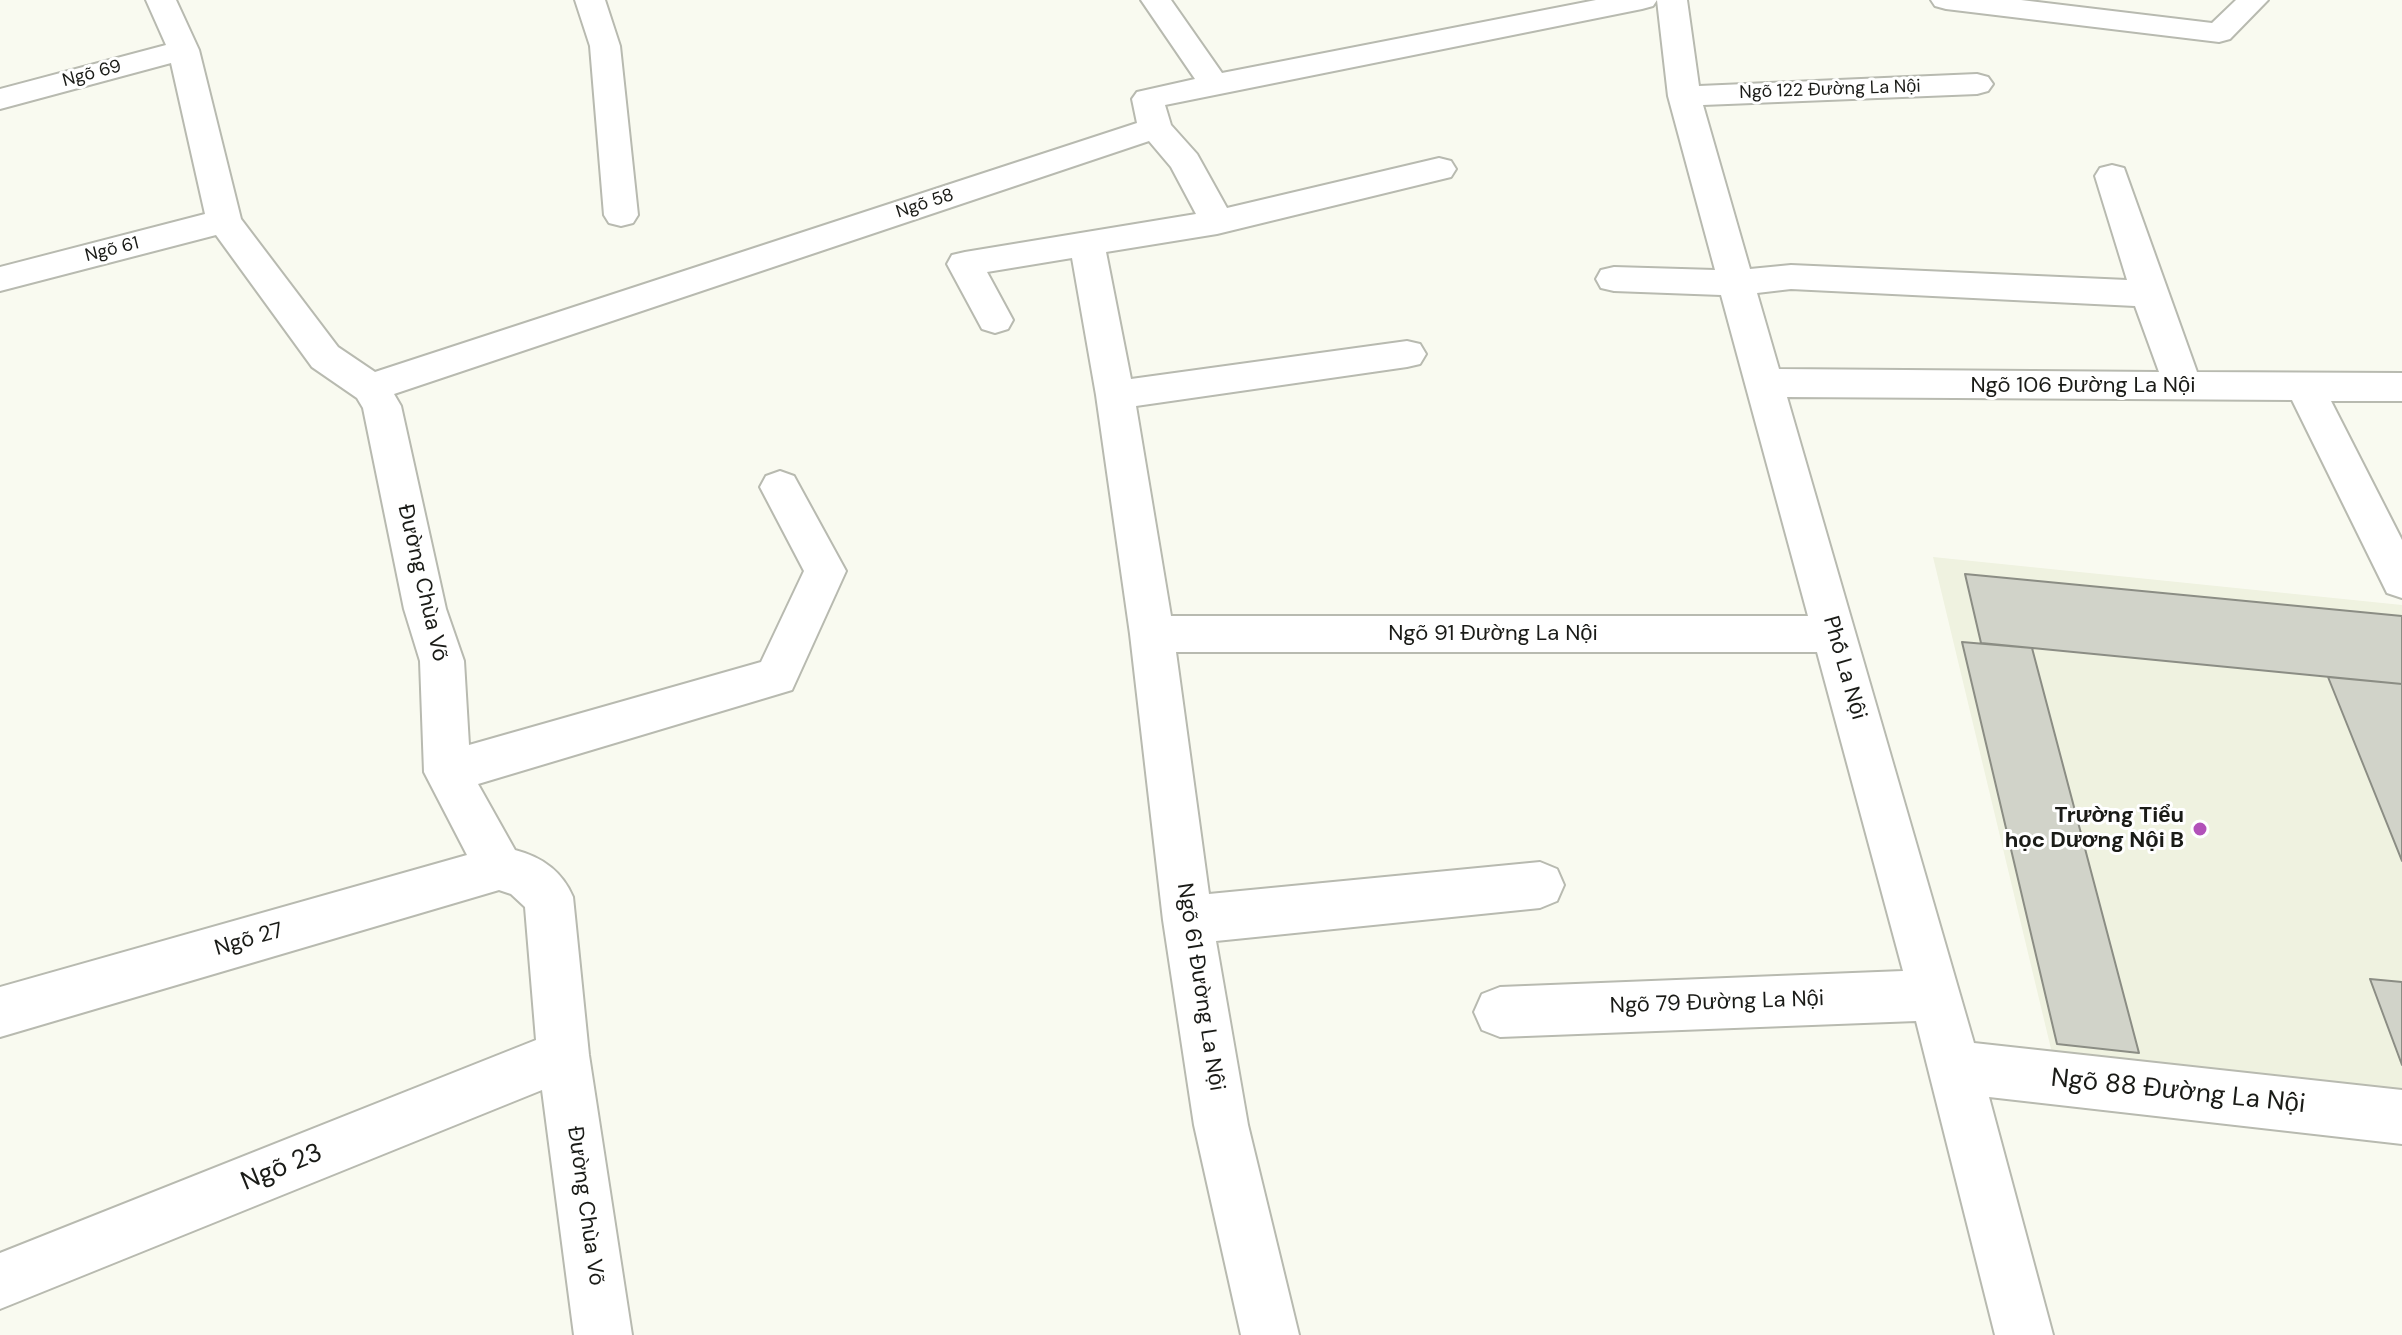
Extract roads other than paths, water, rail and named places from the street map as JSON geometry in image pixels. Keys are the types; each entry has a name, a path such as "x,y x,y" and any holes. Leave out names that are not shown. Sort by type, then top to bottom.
{"street":[{"path":"161,0 184,50 224,221 325,357 370,388"},
{"path":"590,0 605,46 621,215"},
{"path":"1156,0 1214,84"},
{"path":"1217,222 1185,162 1155,128 1148,99 1642,0"},
{"name":"Phố La Nội","path":"1672,0 1684,96 1955,1067 2024,1335"},
{"path":"1946,0 2219,33 2247,6"},
{"path":"2188,0 2247,6"},
{"name":"Ngõ 69","path":"0,99 184,50"},
{"name":"Ngõ 122 Đường La Nội","path":"1684,96 1977,84"},
{"name":"Ngõ 58","path":"370,388 1155,128"},
{"path":"995,320 965,264 1217,222 1439,169"},
{"path":"2112,176 2149,294 2183,386"},
{"name":"Ngõ 61","path":"0,279 224,221"},
{"name":"Ngõ 61 Đường La Nội","path":"1087,244 1115,395 1152,634 1188,920 1221,1125 1270,1335"},
{"path":"1614,279 1736,283 1791,277 2149,294"},
{"path":"1115,395 1407,354"},
{"name":"Ngõ 106 Đường La Nội","path":"1764,383 2402,387"},
{"path":"2305,387 2402,581"},
{"name":"Đường Chùa Võ","path":"370,388 382,406 425,609 442,661 447,772 499,868 525,875 549,897 563,1055 603,1335"},
{"path":"447,772 776,677 825,571 780,487"},
{"name":"Ngõ 91 Đường La Nội","path":"1152,634 1834,634"},
{"name":"Ngõ 27","path":"0,1012 499,868"},
{"path":"1188,920 1540,885"},
{"name":"Ngõ 79 Đường La Nội","path":"1500,1012 1935,995"},
{"name":"Ngõ 23","path":"0,1281 563,1055"},
{"name":"Ngõ 88 Đường La Nội","path":"1955,1067 2402,1117"}],"place":[{"name":"Trường Tiểu học Dương Nội B","path":"2200,829"}]}
